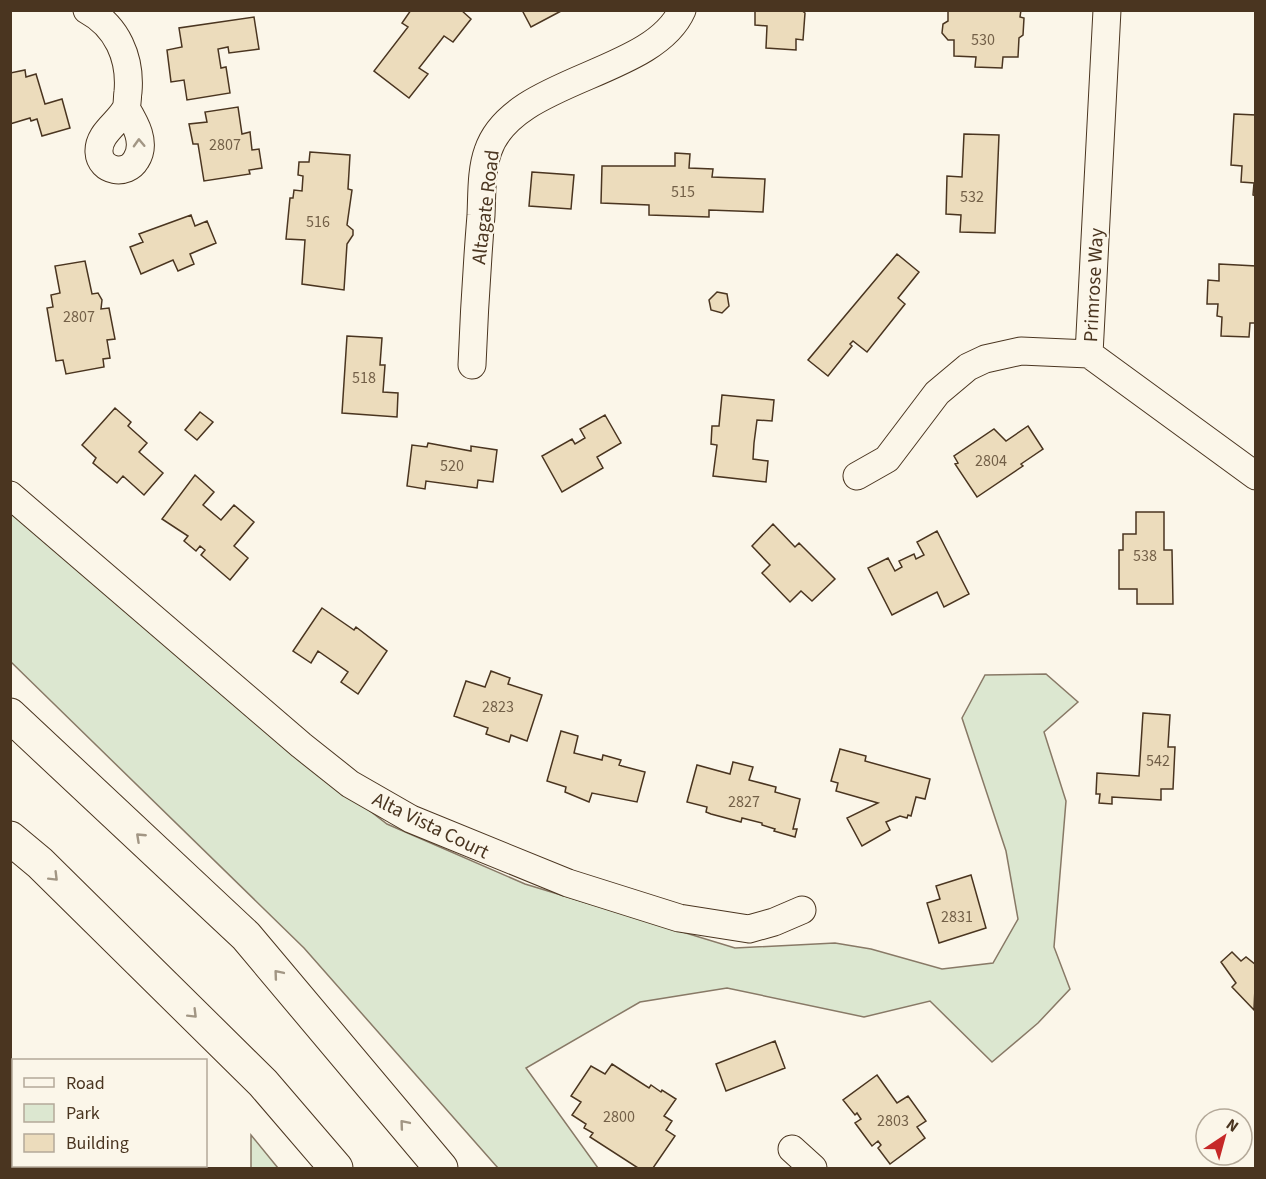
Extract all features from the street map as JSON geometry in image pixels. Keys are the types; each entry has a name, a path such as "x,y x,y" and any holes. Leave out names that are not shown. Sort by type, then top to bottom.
{"highway":[{"path":"10,715 246,936 441,1168"},
{"path":"10,838 40,863 263,1083 336,1168"}],"street":[{"path":"87,10 108,26 118,39 126,58 129,81 126,108"},
{"name":"Altagate Road","path":"472,365 487,152 498,131 507,119 530,104 661,38 682,10"},
{"name":"Primrose Way","path":"1107,10 1089,354 1256,476"},
{"path":"857,476 887,459 938,393 968,367 985,359 1021,351 1089,354"},
{"name":"Alta Vista Court","path":"10,495 301,746 350,784 411,819 568,883 679,918 749,929 774,922 802,910"},
{"path":"792,1149 813,1168"}],"green space":[{"path":"11,509 254,721 387,824 525,884 735,948 835,943 871,949 942,969 993,963 1018,919 1006,851 962,718 985,675 1046,674 1078,702 1044,732 1066,801 1054,947 1070,989 1038,1023 992,1062 930,1001 864,1017 727,988 640,1002 526,1068 598,1168 498,1168 304,948 11,662"},
{"path":"251,1135 278,1168 251,1168"}],"building":[{"path":"411,10 461,10 471,19 453,42 444,36 419,68 428,74 409,98 374,71 408,27 402,23"},
{"path":"522,10 563,10 531,27"},
{"path":"755,10 801,10 805,13 803,40 796,39 796,50 766,48 767,26 755,25"},
{"path":"948,10 1021,10 1020,17 1024,18 1023,35 1019,38 1018,57 1003,57 1002,68 975,67 976,57 954,56 954,40 948,40 942,33 943,24 948,21"},
{"path":"254,17 259,49 229,53 228,47 218,49 221,68 226,67 230,93 187,100 184,80 171,82 167,50 182,47 179,28"},
{"path":"25,70 26,77 36,74 45,104 62,99 70,128 42,136 37,119 31,121 30,118 10,124 10,73"},
{"path":"238,107 242,134 250,132 252,150 259,149 262,168 249,170 250,174 204,181 198,144 193,144 189,124 207,122 205,112"},
{"path":"1234,114 1256,115 1256,196 1253,195 1254,183 1241,182 1242,166 1231,165"},
{"path":"964,134 999,135 995,233 960,232 961,215 946,214 947,176 962,177"},
{"path":"310,152 350,155 348,189 352,190 347,225 353,230 353,235 347,244 344,290 302,284 305,240 286,239 290,198 293,198 294,190 302,191 303,176 298,175 299,162 309,162"},
{"path":"675,153 690,154 689,168 713,169 712,177 765,179 763,212 709,210 709,217 649,215 649,205 601,203 602,166 675,166"},
{"path":"532,172 574,175 571,209 529,206"},
{"path":"191,215 195,226 207,221 216,243 190,254 194,264 178,271 173,260 141,274 130,247 143,242 139,234"},
{"path":"897,254 919,272 898,298 905,304 867,352 853,341 850,344 852,346 828,376 808,360"},
{"path":"85,261 92,294 98,293 102,300 101,309 109,308 115,339 107,340 110,358 103,359 104,367 66,374 63,360 56,361 47,308 53,307 51,295 60,293 55,266"},
{"path":"1219,264 1256,266 1256,323 1250,323 1249,337 1221,336 1222,317 1217,316 1218,304 1207,304 1208,280 1219,281"},
{"path":"717,292 727,294 729,306 722,313 711,310 709,300"},
{"path":"347,336 382,338 380,365 385,365 383,392 398,393 397,417 342,413"},
{"path":"722,395 774,400 772,421 757,420 754,443 753,459 768,461 766,482 713,476 717,445 711,444 712,426 719,426"},
{"path":"115,408 131,422 128,426 147,443 139,452 163,473 144,495 123,476 117,483 93,463 96,458 82,445"},
{"path":"200,412 213,422 197,440 185,430"},
{"path":"605,415 621,443 597,457 603,468 562,492 542,456 572,439 575,444 585,438 580,429"},
{"path":"1028,426 1043,449 1021,464 1023,466 977,497 955,464 958,463 954,456 994,429 1006,441"},
{"path":"428,443 471,451 471,446 497,450 493,482 478,480 477,488 426,481 425,489 407,486 412,445 427,447"},
{"path":"195,475 214,492 203,505 221,520 234,505 254,522 234,546 248,558 230,580 201,555 205,550 200,546 196,551 184,541 188,536 162,519"},
{"path":"1136,512 1164,512 1164,550 1172,550 1173,604 1137,604 1137,589 1119,589 1119,550 1123,550 1123,534 1136,534"},
{"path":"773,524 795,547 799,543 835,579 812,601 801,591 790,602 762,573 770,565 752,546"},
{"path":"937,531 969,594 944,607 937,592 892,615 868,568 888,558 895,571 902,567 899,561 914,554 916,559 924,555 917,542"},
{"path":"322,608 354,630 356,627 387,651 358,694 341,682 348,672 318,651 311,663 293,651"},
{"path":"491,671 510,678 508,684 542,695 527,741 511,735 509,742 486,734 488,728 454,716 466,681 485,687"},
{"path":"1143,713 1170,715 1168,747 1175,747 1173,789 1161,789 1161,800 1112,797 1112,804 1099,803 1100,794 1096,794 1097,773 1139,776"},
{"path":"561,731 578,736 574,753 602,760 603,755 621,760 619,765 645,772 637,802 592,793 589,802 565,792 566,787 547,781"},
{"path":"840,749 866,756 865,761 930,779 925,799 916,797 911,816 908,815 907,818 900,816 886,822 890,830 862,846 847,818 878,803 836,791 838,783 831,781"},
{"path":"733,762 753,767 749,780 776,787 775,792 800,799 793,829 797,829 795,837 774,831 775,829 762,825 762,823 742,818 741,822 711,814 706,812 707,807 687,802 697,765 730,774"},
{"path":"971,875 986,928 939,943 927,903 940,899 936,886"},
{"path":"1232,952 1241,961 1246,957 1256,965 1254,1010 1232,987 1236,983 1221,962"},
{"path":"775,1041 785,1068 726,1091 716,1064"},
{"path":"612,1064 649,1088 651,1085 676,1099 664,1116 672,1121 666,1130 675,1136 653,1168 638,1168 590,1137 593,1133 584,1128 586,1124 572,1115 581,1102 571,1096 591,1066 605,1074"},
{"path":"877,1075 897,1103 908,1096 926,1121 917,1127 925,1138 890,1164 878,1148 881,1145 878,1141 872,1146 855,1123 861,1119 843,1100"}]}
